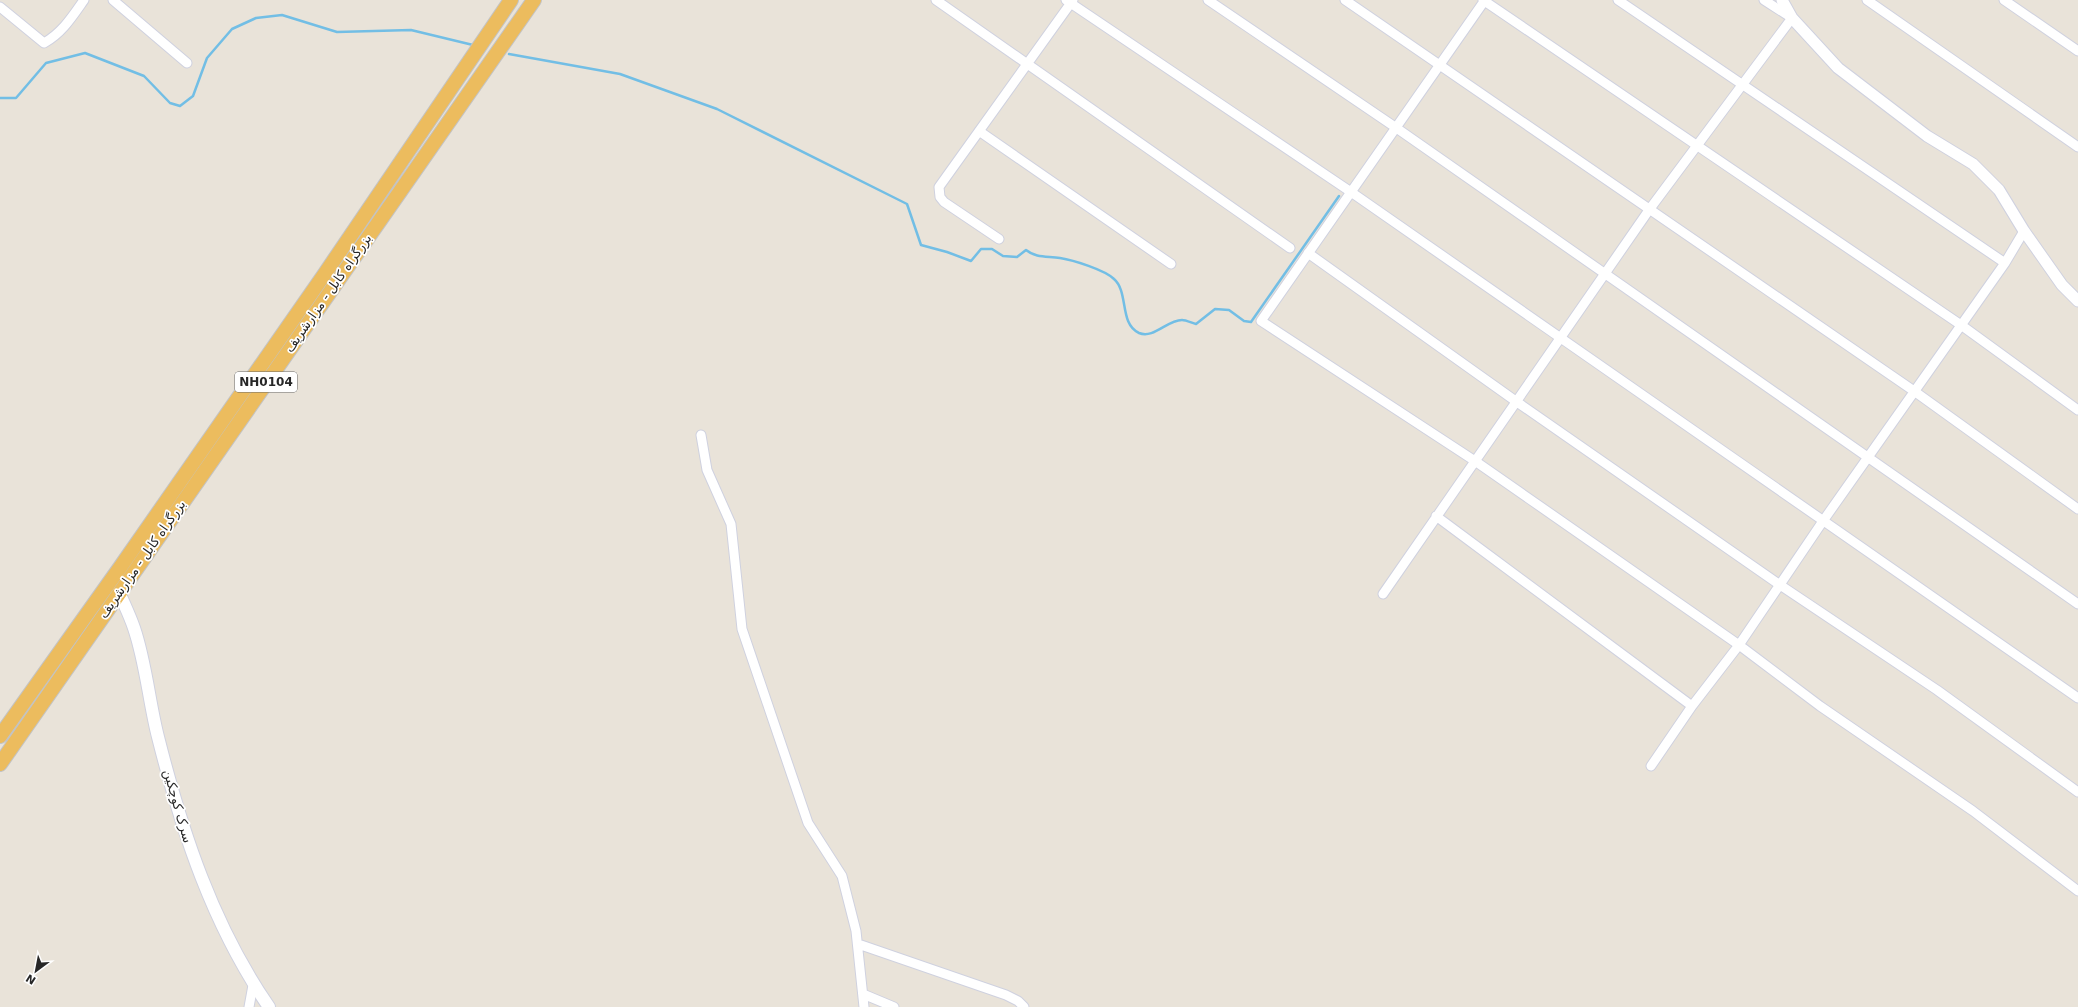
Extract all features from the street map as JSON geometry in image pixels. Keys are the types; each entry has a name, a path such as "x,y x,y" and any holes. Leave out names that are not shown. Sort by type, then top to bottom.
{"highway":[{"name":"بزرگراه کابل - مزارشریف","path":"0,736 320,282 511,0"},
{"name":"بزرگراه کابل - مزارشریف","path":"0,764 534,0"}],"main road":[{"name":"سرک کوچکین","path":"119,592 135,630 158,738 193,855 214,911 253,985 269,1007"}],"street":[{"path":"0,7 44,43 55,37 65,27 84,0"},
{"path":"113,0 187,63"},
{"path":"936,0 1290,248"},
{"path":"1208,0 1395,127 2078,604"},
{"path":"1345,0 1914,391 2078,510"},
{"path":"2078,410 1961,324 1484,0 1440,66 1395,127 1261,321 1475,461 1739,645 1820,706 1973,811 2078,891"},
{"path":"1618,0 1742,86 2005,263"},
{"path":"1764,0 1792,18"},
{"path":"1782,0 1792,18 1838,68 1927,136 1973,164 1999,190 2024,232 2062,285 2078,301"},
{"path":"1867,0 2078,147"},
{"path":"2004,0 2078,51"},
{"path":"999,238 944,202 940,197 939,187 1070,1 1351,192 2078,698"},
{"path":"1383,594 1650,210 1792,18"},
{"path":"979,131 1171,264"},
{"path":"1651,766 1692,706 1739,645 1823,521 1869,458 1914,391 2005,263 2024,232"},
{"path":"1308,253 1517,402 1780,584 1937,690 2078,792"},
{"path":"701,435 707,470 731,524 742,629 808,823 842,876 856,931 864,1007"},
{"path":"1436,516 1692,706"},
{"path":"858,946 1006,995 1018,1001 1024,1007"},
{"path":"249,1007 253,985"},
{"path":"863,994 894,1007"}],"waterway":[{"path":"0,98 16,98 46,63 85,53 144,76 170,103 180,106 193,96 207,58 232,29 256,18 282,15 337,32 411,30 473,45"},
{"path":"509,54 620,74 717,109 907,204 921,245 947,252 971,261 981,249 992,249 1003,256 1017,257 1026,250 1038,256 1066,259 1104,272 1114,279 1119,285 1129,323 1133,329 1139,333 1150,334 1176,321 1184,320 1196,324 1215,309 1229,310 1244,321 1251,322 1339,196"}]}
